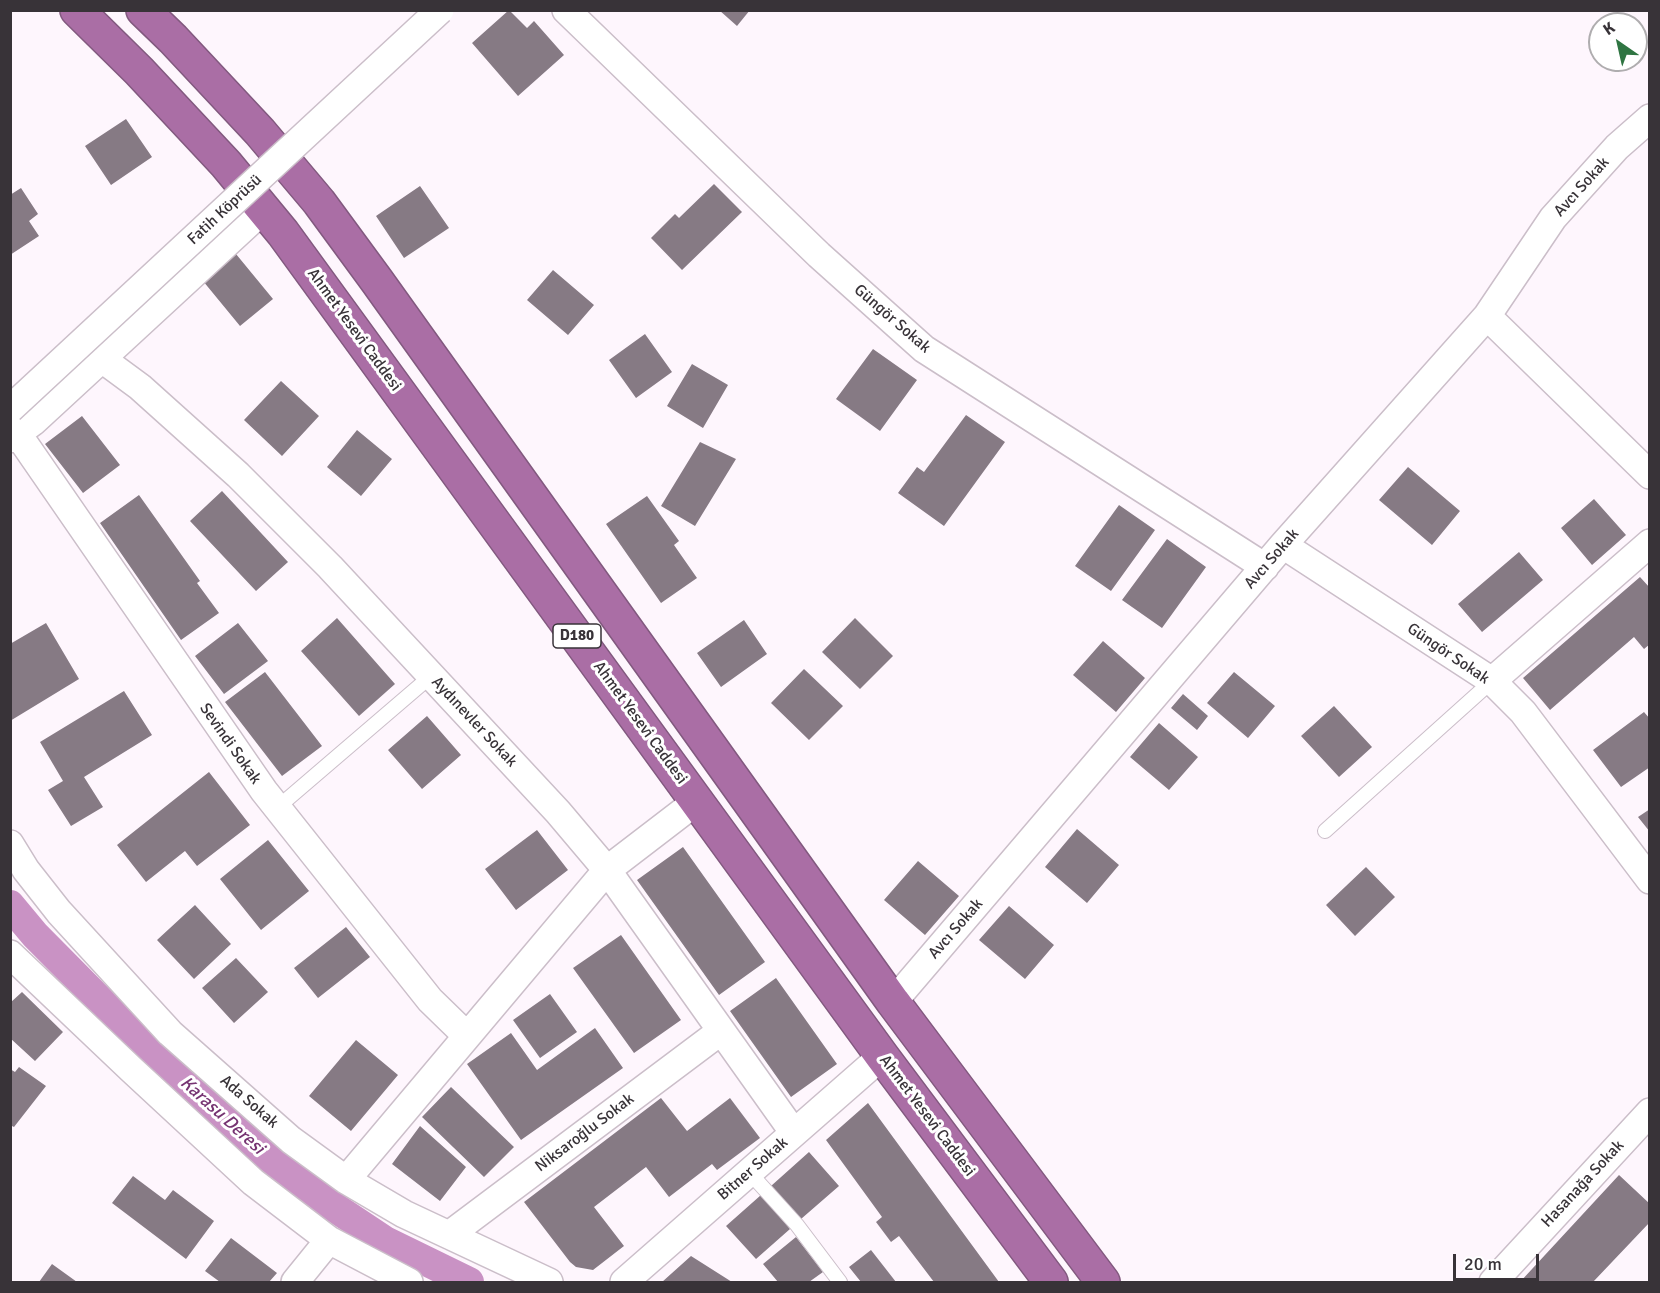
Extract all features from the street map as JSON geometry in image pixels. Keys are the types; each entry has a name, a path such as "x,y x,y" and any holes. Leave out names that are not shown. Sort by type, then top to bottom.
{"highway":[{"name":"Ahmet Yesevi Caddesi","path":"77,10 139,71 264,209 882,1056 1051,1282"},
{"name":"D180","path":"143,10 260,132 325,211 893,1002 1103,1282"}],"street":[{"name":"Fatih Köprüsü","path":"13,427 440,10"},
{"name":"Güngör Sokak","path":"566,10 819,255 924,349 1265,567"},
{"name":"Avcı Sokak","path":"893,1002 1283,545 1487,316 1553,218 1617,147 1650,118"},
{"path":"13,427 33,422 264,209"},
{"path":"1487,316 1650,475"},
{"name":"Aydınevler Sokak","path":"102,359 140,387 238,475 330,567 558,812 607,870 794,1133"},
{"name":"Sevindi Sokak","path":"13,427 219,728 277,808 430,1000 467,1036"},
{"path":"1492,681 1650,543"},
{"name":"Güngör Sokak","path":"1283,545 1492,681 1523,712 1650,880"},
{"path":"346,1180 607,870 697,801"},
{"name":"Ada Sokak","path":"10,844 26,870 59,912 170,1033 291,1140 346,1180 404,1214 549,1282"},
{"path":"10,954 253,1182 328,1240 409,1282"},
{"name":"Niksaroğlu Sokak","path":"449,1235 721,1031"},
{"name":"Bitner Sokak","path":"624,1282 882,1056"},
{"name":"Hasanağa Sokak","path":"1493,1282 1650,1112"},
{"path":"295,1282 328,1240"}],"lane":[{"path":"277,808 431,676"},
{"path":"1325,831 1492,681"},
{"path":"749,1172 798,1225 840,1282"}],"building":[{"path":"509,10 527,28 534,21 564,55 518,96 472,43"},
{"path":"719,10 750,10 737,26"},
{"path":"126,119 152,157 111,185 85,146"},
{"path":"714,184 742,212 682,270 651,238 675,214 679,218"},
{"path":"420,186 449,228 404,258 376,216"},
{"path":"21,188 38,214 29,221 39,236 10,255 10,195"},
{"path":"236,254 273,299 240,326 203,281"},
{"path":"553,270 594,305 568,335 527,300"},
{"path":"645,334 672,372 636,398 609,360"},
{"path":"873,349 917,380 880,431 836,399"},
{"path":"692,364 728,385 703,428 667,406"},
{"path":"281,381 319,416 282,456 244,420"},
{"path":"966,415 1005,442 944,526 898,493 917,467 924,472"},
{"path":"82,416 120,465 83,493 45,444"},
{"path":"357,430 392,459 361,496 327,467"},
{"path":"700,442 736,459 695,526 661,506"},
{"path":"1408,467 1460,511 1432,545 1379,500"},
{"path":"222,491 288,562 256,591 190,521"},
{"path":"139,495 200,581 197,583 219,613 181,640 100,523"},
{"path":"647,496 679,541 674,545 697,578 661,603 606,524"},
{"path":"1594,499 1626,535 1592,565 1561,528"},
{"path":"1119,505 1155,530 1111,591 1075,566"},
{"path":"1167,539 1206,567 1162,628 1122,600"},
{"path":"1519,552 1543,580 1482,632 1458,604"},
{"path":"1640,577 1650,588 1650,644 1644,649 1634,637 1550,710 1523,678"},
{"path":"337,618 395,684 359,716 301,651"},
{"path":"855,618 893,656 860,689 822,652"},
{"path":"744,620 767,654 721,687 697,653"},
{"path":"46,623 79,679 10,721 10,644"},
{"path":"238,623 268,661 224,694 195,656"},
{"path":"1103,641 1145,678 1116,712 1073,675"},
{"path":"804,669 843,706 809,740 771,703"},
{"path":"265,672 322,746 282,776 225,702"},
{"path":"1234,672 1275,706 1248,738 1207,703"},
{"path":"124,691 152,735 84,777 103,807 71,826 48,790 63,781 40,742"},
{"path":"1183,694 1208,716 1197,730 1171,708"},
{"path":"1334,706 1372,747 1339,777 1301,736"},
{"path":"1644,712 1650,719 1650,767 1621,787 1593,750"},
{"path":"427,716 461,755 422,789 388,750"},
{"path":"1159,723 1198,757 1169,790 1130,757"},
{"path":"209,772 250,825 197,866 185,851 146,882 117,845"},
{"path":"1650,809 1650,832 1638,817"},
{"path":"1077,829 1119,865 1087,903 1045,867"},
{"path":"537,830 568,870 516,910 485,869"},
{"path":"268,840 309,891 261,930 220,879"},
{"path":"683,847 765,962 719,995 637,880"},
{"path":"918,861 959,896 925,935 884,900"},
{"path":"1366,867 1395,897 1355,936 1326,905"},
{"path":"195,905 231,944 194,979 157,940"},
{"path":"1009,906 1054,945 1025,979 979,940"},
{"path":"346,927 370,957 318,998 294,968"},
{"path":"621,935 681,1020 634,1053 573,968"},
{"path":"236,958 268,992 234,1023 202,988"},
{"path":"776,978 837,1064 791,1097 730,1011"},
{"path":"22,992 63,1032 35,1061 10,1038 10,1003"},
{"path":"550,994 577,1032 540,1058 513,1020"},
{"path":"595,1028 623,1068 521,1140 467,1064 511,1033 537,1070"},
{"path":"356,1040 398,1075 351,1131 309,1096"},
{"path":"19,1067 46,1086 14,1127 10,1125 10,1069 15,1072"},
{"path":"451,1087 514,1147 484,1177 422,1117"},
{"path":"661,1098 687,1131 730,1098 760,1138 717,1170 712,1164 669,1197 646,1167 594,1207 624,1246 593,1270 576,1267 524,1202"},
{"path":"868,1103 999,1282 934,1282 899,1236 891,1242 876,1222 882,1217 826,1140"},
{"path":"420,1126 466,1167 440,1201 392,1164"},
{"path":"809,1152 839,1186 801,1219 771,1186"},
{"path":"1619,1175 1650,1204 1650,1222 1593,1282 1520,1282"},
{"path":"133,1176 165,1200 173,1190 214,1221 186,1259 112,1203"},
{"path":"761,1195 790,1229 756,1259 726,1226"},
{"path":"796,1237 823,1272 809,1282 778,1282 763,1264"},
{"path":"231,1238 277,1273 269,1282 220,1282 205,1271"},
{"path":"871,1250 896,1282 861,1282 849,1267"},
{"path":"691,1256 732,1282 662,1282"},
{"path":"52,1264 77,1282 39,1282"}],"waterway":[{"name":"Karasu Deresi","path":"10,905 35,935 152,1053 272,1160 331,1205 385,1241 469,1282"}]}
